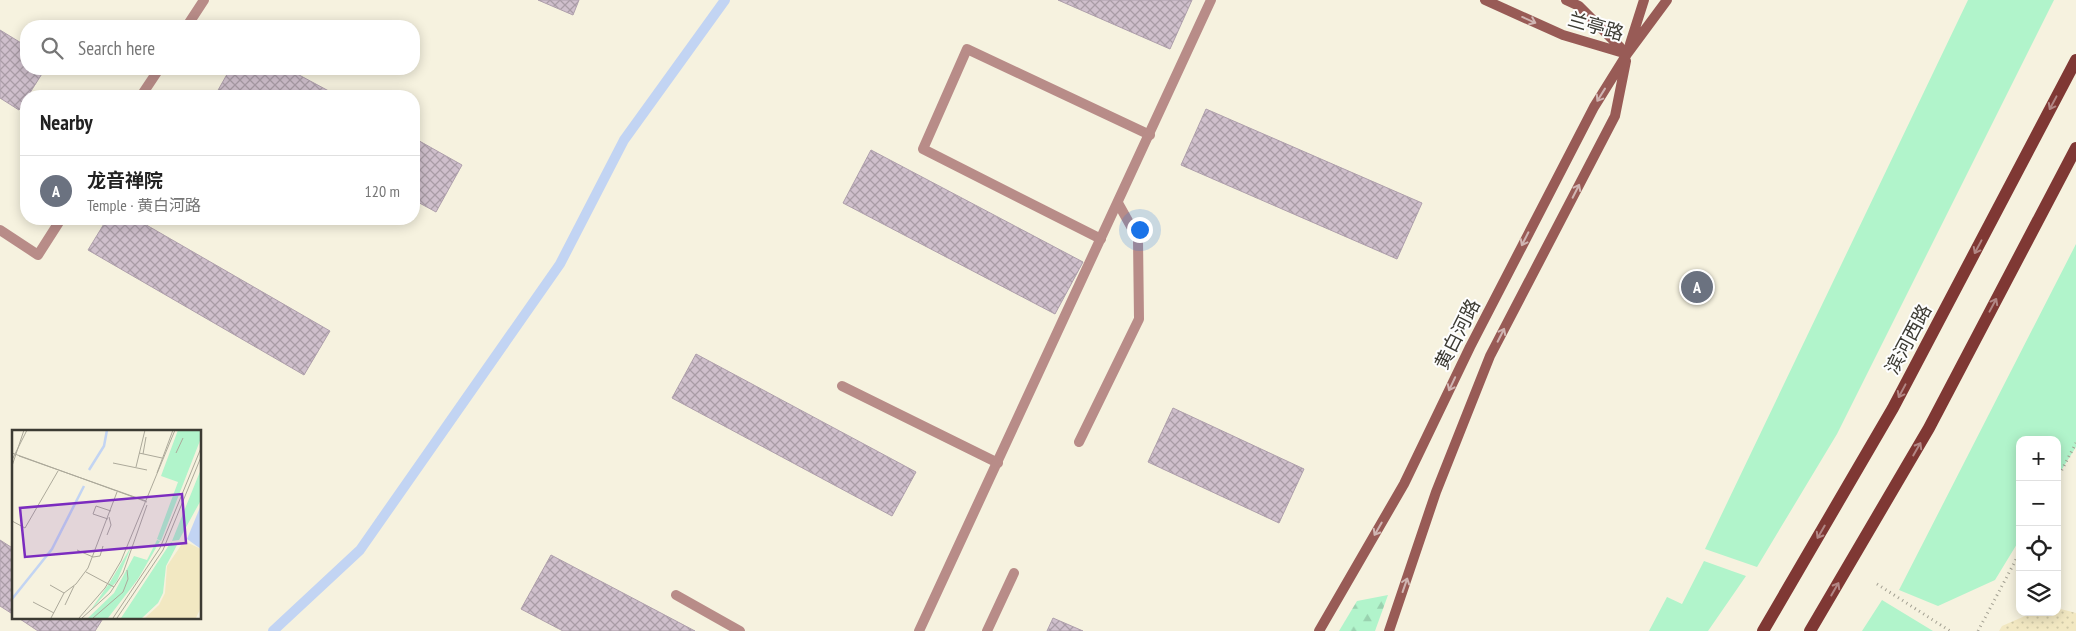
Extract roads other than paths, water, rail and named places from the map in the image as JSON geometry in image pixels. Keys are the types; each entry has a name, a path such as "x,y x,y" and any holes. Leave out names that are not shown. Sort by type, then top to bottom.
{"main road":[{"name":"滨河西路","path":"1763,631 1893,408 2076,60"},
{"path":"1810,631 1929,428 2076,148"}],"street":[{"path":"191,20 204,0"},
{"path":"919,631 1211,0"},
{"name":"兰亭路","path":"1485,0 1563,36 1627,54"},
{"name":"兰亭路","path":"1566,0 1579,6 1627,54"},
{"name":"黄白河路","path":"1389,631 1436,492 1490,356 1615,116 1627,54 1644,0"},
{"name":"黄白河路","path":"1320,631 1404,484 1470,347 1589,116 1627,54 1667,0"},
{"path":"1102,239 923,149 966,49 1150,135"},
{"path":"145,90 155,75"},
{"path":"1079,442 1139,319 1138,239 1118,202"},
{"path":"0,230 38,255 58,225"},
{"path":"842,386 998,463"},
{"path":"988,631 1014,574"},
{"path":"676,595 740,631"}],"waterway":[{"path":"273,631 360,550 560,264 624,140 725,0"}],"place":[{"name":"龙音禅院","path":"1697,287"}]}
